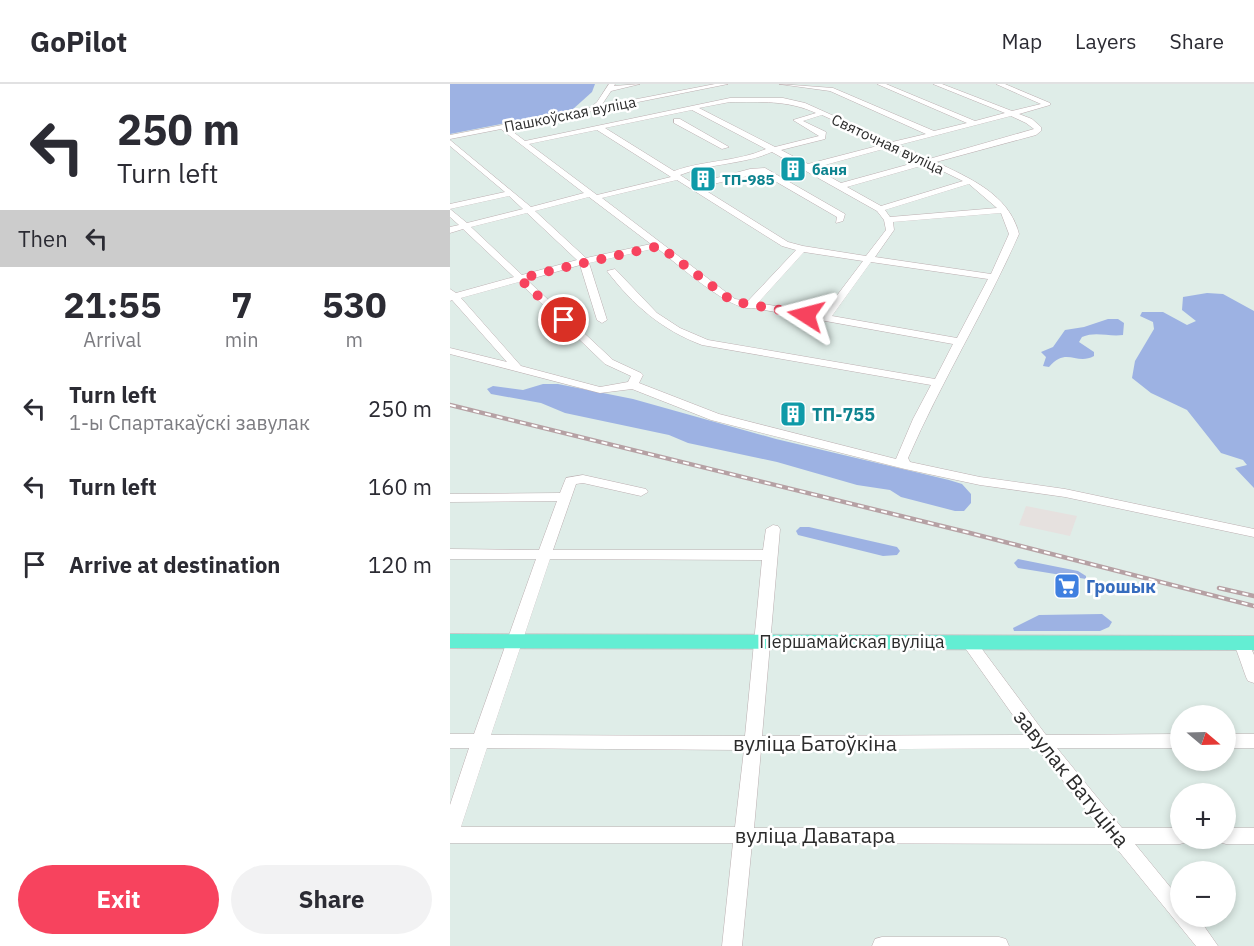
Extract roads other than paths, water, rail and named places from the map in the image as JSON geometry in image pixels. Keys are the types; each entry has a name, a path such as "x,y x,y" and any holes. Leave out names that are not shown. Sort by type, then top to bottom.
{"main road":[{"name":"Першамайская вуліца","path":"450,641 968,641 1249,651"}],"street":[{"path":"593,109 600,103 611,86 637,84"},
{"name":"Пашкоўская вуліца","path":"450,137 724,84"},
{"path":"764,99 780,84 831,88 936,135"},
{"path":"880,84 976,124"},
{"path":"840,186 1033,133 1038,129 1029,121 1014,114 936,84"},
{"path":"807,167 1048,104 999,84"},
{"name":"Святочная вуліца","path":"524,143 737,99 796,102 970,181 991,197 1013,227 1014,234 995,277 915,428 902,458 905,465"},
{"path":"618,104 626,109"},
{"path":"693,108 807,167 880,209 888,220 890,230 867,258 825,318"},
{"path":"450,230 675,176 695,166 758,155 822,137 823,134 797,120 823,113"},
{"path":"634,114 642,119"},
{"path":"677,121 725,147"},
{"path":"719,129 730,126"},
{"path":"502,127 732,301 749,306 961,342"},
{"path":"599,128 785,244 802,249 995,277"},
{"path":"699,133 709,131"},
{"path":"450,142 511,193 584,261 602,320"},
{"path":"450,158 464,155"},
{"path":"692,187 750,171 762,170 842,216 839,221"},
{"path":"880,209 970,181"},
{"path":"450,207 511,193"},
{"path":"888,220 1002,210"},
{"path":"450,212 609,362 637,375 633,385"},
{"path":"516,366 451,296 584,261 659,246"},
{"path":"749,306 802,249"},
{"path":"612,271 631,294 666,327 695,340 938,383"},
{"path":"450,351 516,366 544,377 600,390 633,385 715,417 905,465 980,481 1065,493 1254,533"},
{"path":"450,834 513,641 571,481 583,479 641,492"},
{"path":"450,498 564,497"},
{"path":"732,946 773,529"},
{"path":"450,554 769,555"},
{"name":"завулак Ватуціна","path":"968,641 1041,741 1170,901"},
{"path":"1249,651 1254,676"},
{"name":"вуліца Батоўкіна","path":"450,741 753,743 1170,741"},
{"path":"1236,741 1254,741"},
{"name":"вуліца Даватара","path":"450,834 1170,836"},
{"path":"1236,836 1254,836"},
{"path":"1193,927 1208,946"},
{"path":"882,946 999,946"}],"railway":[{"path":"450,405 966,532 1254,606"},
{"path":"1219,588 1254,596"}],"place":[{"name":"баня","path":"793,169"},
{"name":"ТП-985","path":"703,179"},
{"name":"ТП-755","path":"793,414"},
{"name":"Грошык","path":"1067,586"}]}
